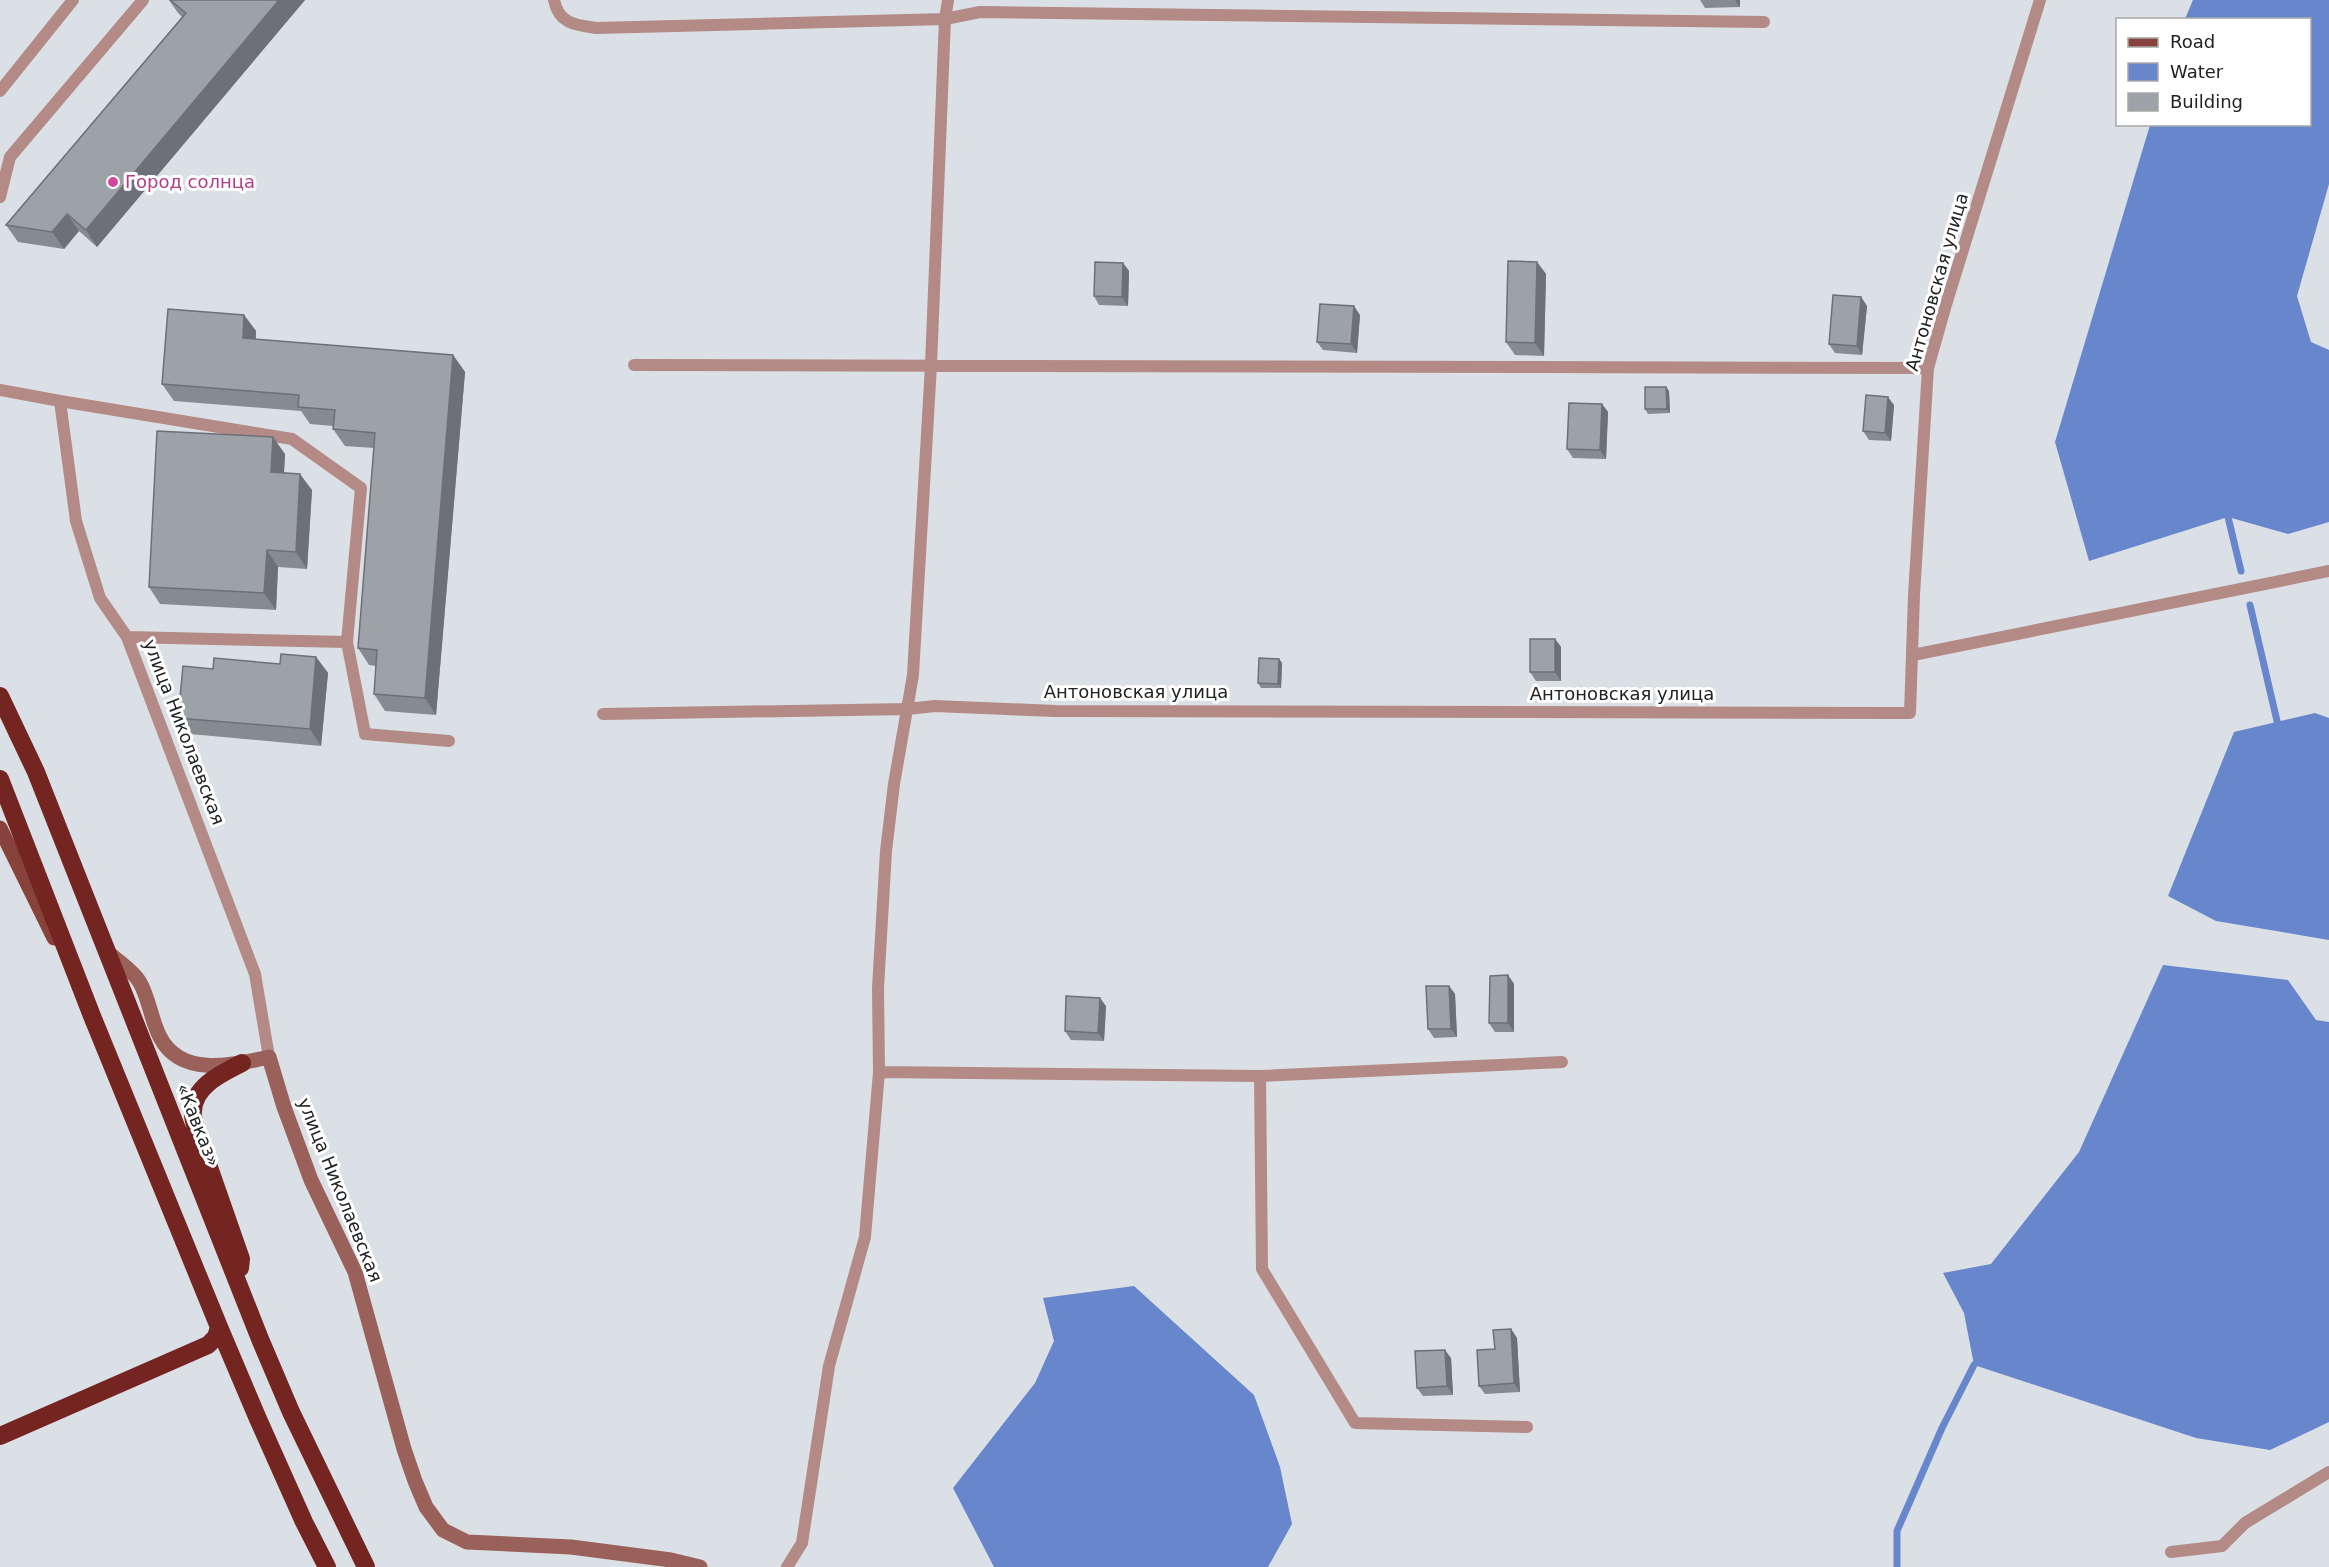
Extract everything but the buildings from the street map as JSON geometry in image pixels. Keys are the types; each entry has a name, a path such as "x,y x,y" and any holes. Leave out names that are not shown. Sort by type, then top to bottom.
{"highway":[{"name":"«Кавказ»","path":"0,696 36,772 238,1285 291,1412 366,1567"},
{"path":"0,779 92,1016 219,1327 304,1522 327,1567"},
{"path":"238,1285 241,1258 196,1130 193,1110 199,1093 213,1077 242,1063"},
{"path":"0,1436 208,1345 216,1337 219,1327"},
{"path":"208,1345 220,1346 230,1353"}],"main road":[{"path":"0,828 92,1016"}],"street":[{"path":"108,952 138,980 160,1038 171,1052 192,1064 210,1066 242,1063 269,1057"},
{"name":"улица Николаевская","path":"269,1057 284,1107 311,1180 355,1272 415,1481 426,1507 443,1530 467,1542 571,1547 671,1560 700,1567"}],"lane":[{"path":"0,91 73,0"},
{"path":"0,198 10,157 143,0"},
{"path":"555,0 560,16 574,25 596,28 945,19 980,12 1764,22"},
{"path":"787,1567 802,1543 829,1366 866,1237 879,1072 878,988 886,851 894,783 913,675 931,365 945,19 948,0"},
{"name":"Антоновская улица","path":"603,714 907,709 935,706 1055,711 1910,713 1914,595 1928,368 2040,0"},
{"path":"634,365 1928,368"},
{"path":"0,390 292,439 361,488 347,642 365,734 449,741"},
{"name":"улица Николаевская","path":"60,401 76,521 100,598 127,637 255,974 269,1057"},
{"path":"1913,655 2329,571"},
{"path":"127,637 347,642"},
{"path":"879,1072 1260,1076 1562,1062"},
{"path":"1260,1076 1262,1269 1354,1423 1527,1427"},
{"path":"2171,1552 2222,1546 2245,1523 2329,1472"}],"water":[{"path":"2193,0 2329,0 2329,184 2297,296 2311,342 2329,350 2329,522 2288,534 2228,517 2089,561 2055,442 2150,126 2311,126 2311,18 2185,18"},
{"path":"2315,713 2329,718 2329,940 2216,921 2168,896 2234,732"},
{"path":"2163,965 2288,980 2316,1020 2329,1022 2329,1422 2270,1450 2196,1438 1974,1365 1964,1313 1943,1273 1991,1264 2079,1152"},
{"path":"1134,1286 1254,1395 1280,1467 1292,1524 1268,1567 994,1567 953,1488 1035,1383 1054,1341 1043,1298"}],"waterway":[{"path":"2228,517 2241,571"},
{"path":"2250,605 2277,721"},
{"path":"1897,1567 1897,1531 1942,1428 1974,1365"}],"place":[{"name":"Город солнца","path":"113,182"}]}
